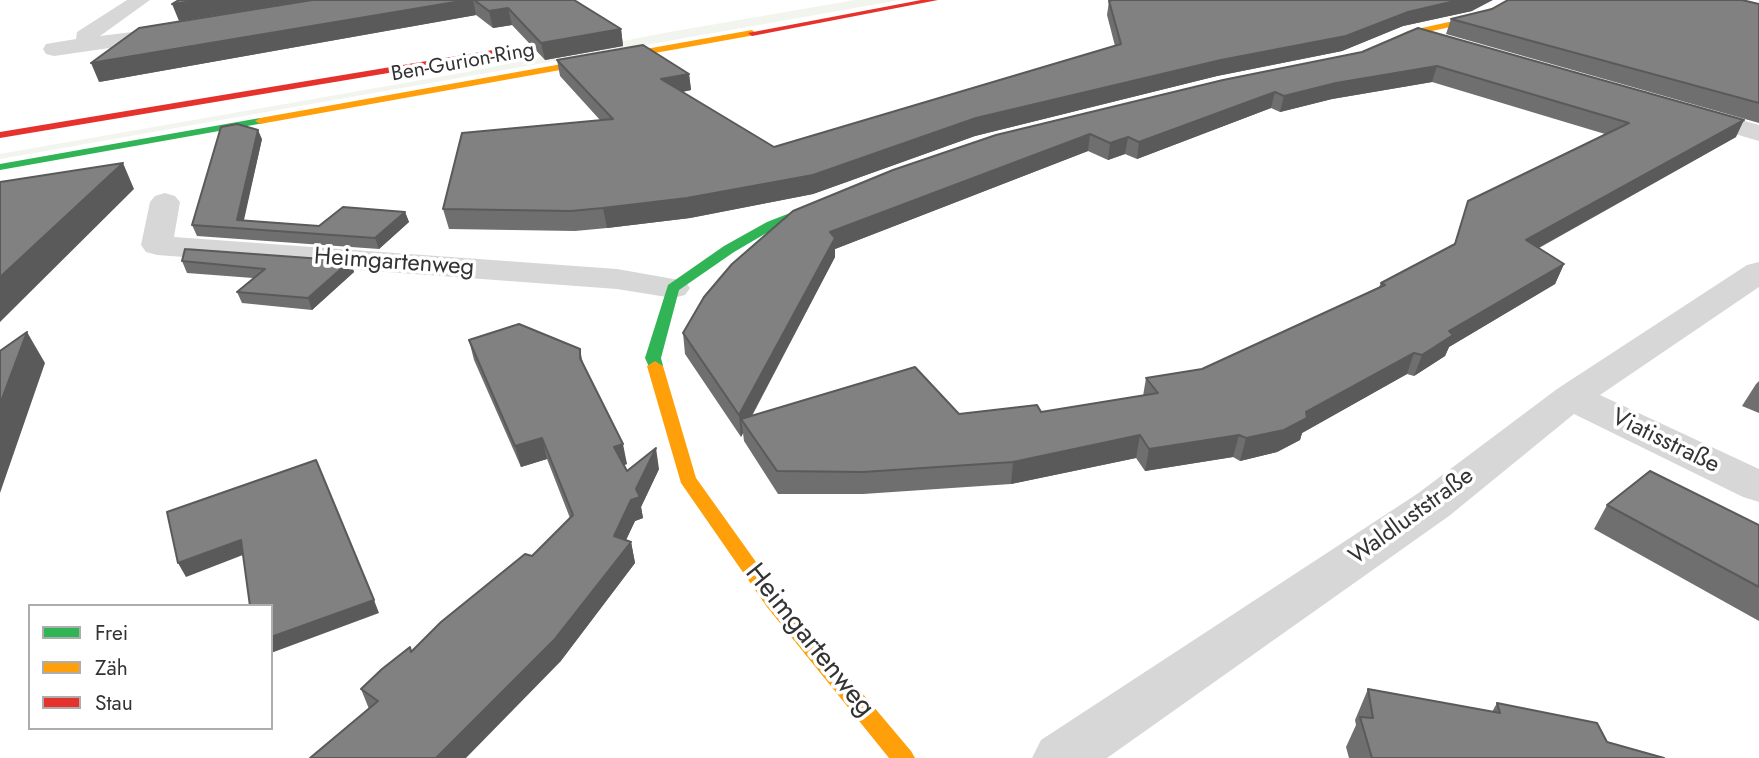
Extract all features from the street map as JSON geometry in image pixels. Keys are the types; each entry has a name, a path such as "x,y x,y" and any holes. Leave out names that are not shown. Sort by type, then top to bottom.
{"main road":[{"name":"Ben-Gurion-Ring","path":"0,167 934,0"},
{"path":"1361,55 1411,33 1479,18 1513,0"},
{"name":"Ben-Gurion-Ring","path":"0,135 523,48"},
{"path":"673,288 729,249 771,225 841,197"},
{"name":"Heimgartenweg","path":"673,288 653,358 687,479 774,602 903,758"}],"street":[{"path":"89,44 85,37 140,0"},
{"path":"54,48 188,30"},
{"path":"1411,33 1462,48"},
{"path":"1668,107 1759,133"},
{"name":"Heimgartenweg","path":"164,202 157,245 617,279 673,288"},
{"name":"Waldluststraße","path":"1061,758 1433,505 1572,397 1759,272"},
{"name":"Viatisstraße","path":"1572,397 1759,487"}],"shaded area":[{"path":"855,0 900,0 0,159 0,154"}],"building":[{"path":"179,0 202,0 172,4"},
{"path":"312,0 467,0 91,63 139,28"},
{"path":"474,0 574,0 621,29 541,43 508,8 489,11"},
{"path":"1459,0 1408,12 1346,36 1221,60 976,118 813,175 687,198 571,211 443,209 462,133 613,119 557,60 643,45 689,74 661,79 774,147 1121,44 1109,1"},
{"path":"1508,0 1742,0 1759,4 1759,103 1451,19 1492,9"},
{"path":"1418,28 1744,120 1526,240 1564,264 1449,331 1453,335 1422,355 1414,353 1306,412 1307,418 1284,430 1246,438 1239,435 1149,449 1140,435 1013,462 863,472 777,471 741,419 915,367 959,414 1037,405 1041,412 1158,393 1146,378 1202,369 1385,285 1381,283 1455,244 1468,201 1629,123 1437,66 1336,83 1284,96 1275,92 1139,142 1128,137 1110,143 1090,134 830,232 835,238 739,415 683,333 704,297 732,264 793,211 893,170 996,135 1223,80 1362,52"},
{"path":"237,124 258,130 237,220 319,226 343,207 405,212 375,238 192,225 221,127"},
{"path":"123,163 0,277 0,182"},
{"path":"185,249 350,261 308,298 237,292 265,269 182,261"},
{"path":"519,324 580,349 580,358 623,444 614,447 627,471 656,448 636,489 640,497 631,500 614,536 631,542 554,640 436,758 310,758 378,701 361,689 382,669 410,647 411,652 441,622 525,554 532,556 573,515 542,438 515,446 469,340"},
{"path":"27,332 0,404 0,351"},
{"path":"316,460 374,600 273,636 273,604 250,604 241,540 178,563 167,512"},
{"path":"1650,471 1759,525 1759,587 1607,505"},
{"path":"1368,689 1500,713 1497,703 1597,723 1607,742 1664,758 1372,758 1360,717 1373,718"}],"traffic: fast":[{"path":"0,167 260,121"},
{"path":"655,366 653,358 673,288 729,249 771,225 831,201"}],"traffic: slow":[{"path":"1376,48 1411,33 1479,18 1513,0"},
{"path":"260,121 752,33"},
{"path":"655,366 687,479 774,602 903,758"}],"traffic: jam":[{"path":"752,33 934,0"},
{"path":"0,135 511,50"}]}
